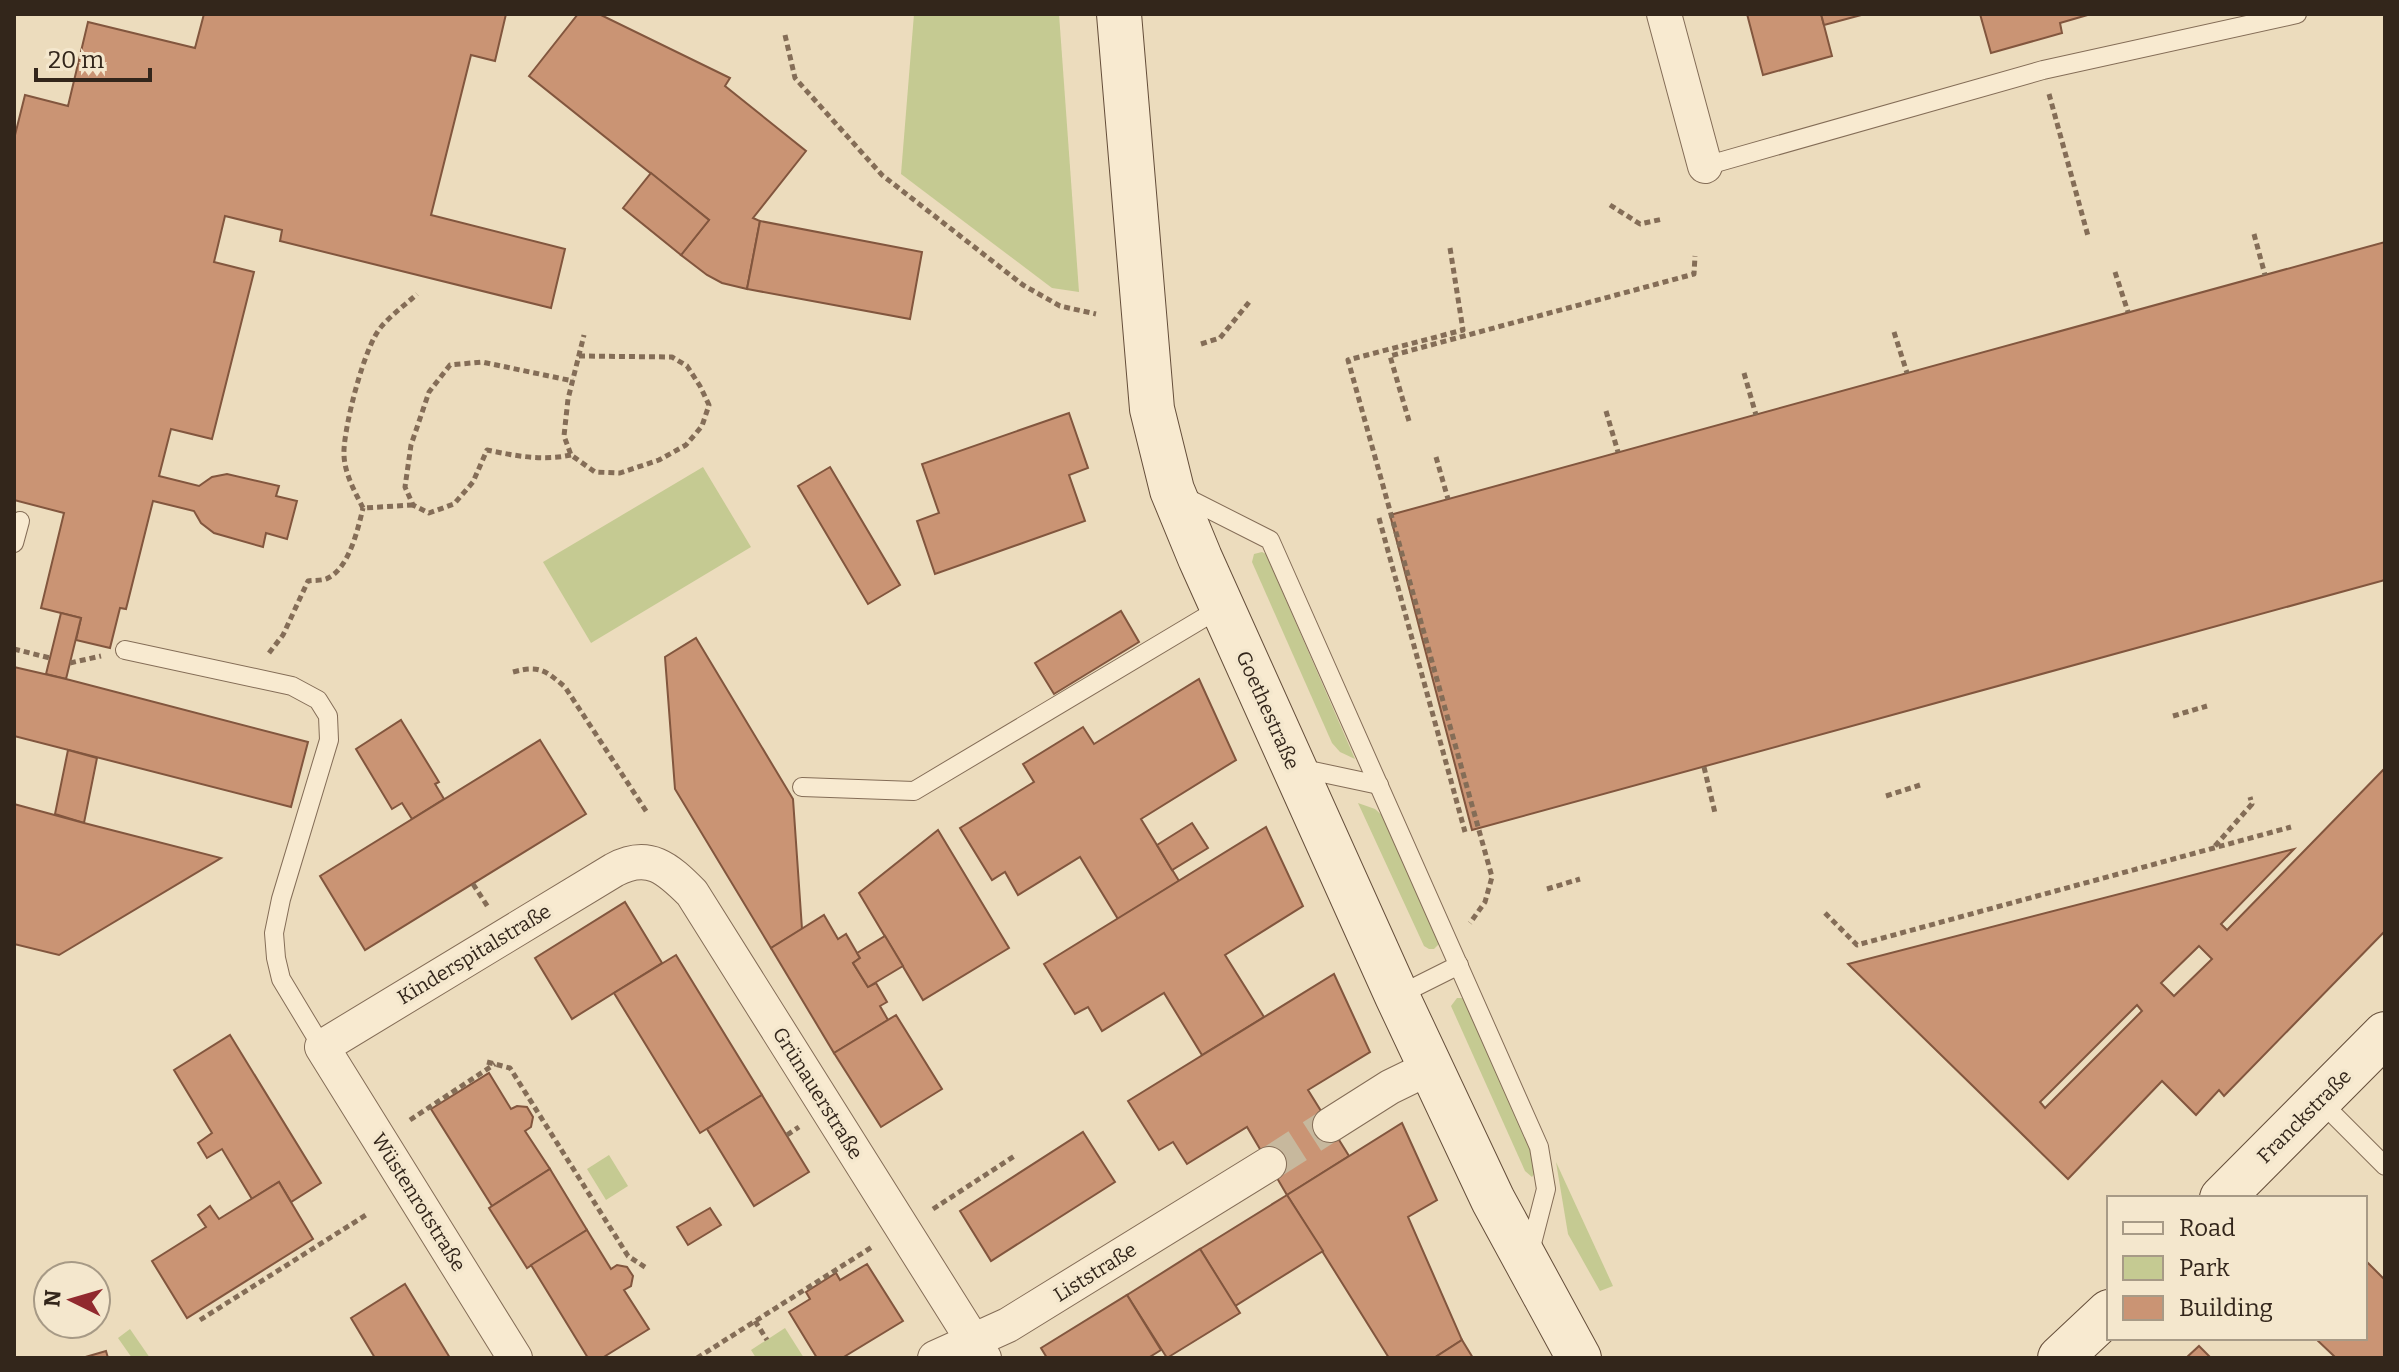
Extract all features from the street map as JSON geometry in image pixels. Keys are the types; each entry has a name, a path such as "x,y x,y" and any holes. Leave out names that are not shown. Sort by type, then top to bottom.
{"main road":[{"name":"Goethestraße","path":"1119,14 1152,409 1172,490 1397,996 1493,1200 1579,1358"},
{"name":"Franckstraße","path":"2224,1196 2385,1034"},
{"path":"2060,1358 2107,1314"}],"street":[{"path":"1664,14 1705,166"},
{"name":"Grünauerstraße","path":"626,863 649,862 669,870 692,893 979,1349"},
{"name":"Kinderspitalstraße","path":"322,1047 626,863"},
{"name":"Wüstenrotstraße","path":"322,1047 515,1358"},
{"path":"1330,1125 1390,1087 1431,1067"},
{"name":"Liststraße","path":"935,1358 979,1349 1008,1325 1259,1170"}],"lane":[{"path":"1705,166 2043,70 2297,14"},
{"path":"1172,490 1270,540 1539,1147 1546,1189 1527,1263"},
{"path":"14,543 20,521"},
{"path":"802,787 914,791 1222,607"},
{"path":"125,650 292,686 318,700 328,716 329,740 281,899 274,933 281,979 322,1047"},
{"path":"1294,767 1379,785"},
{"path":"1397,996 1459,965"},
{"path":"2319,1100 2385,1166"}],"path":[{"path":"785,35 795,78 882,175 1023,285 1060,306 1096,314"},
{"path":"2043,70 2088,236"},
{"path":"1610,205 1640,224 1663,219"},
{"path":"2254,234 2265,275"},
{"path":"1450,248 1463,330 1348,360 1492,877 1485,902 1466,927"},
{"path":"1409,421 1390,356 1694,274 1695,256"},
{"path":"2115,272 2128,312"},
{"path":"251,678 283,635 308,581 328,579 341,566 356,537 363,508 349,482 344,451 352,406 366,356 380,328 417,294"},
{"path":"1201,344 1220,338 1250,301"},
{"path":"1894,332 1907,373"},
{"path":"579,356 672,357 687,366 709,405 702,426 686,445 659,460 620,473 595,472 571,455 564,436 568,399 584,335"},
{"path":"413,505 405,487 411,445 429,392 450,365 482,362 573,381"},
{"path":"1744,373 1756,415"},
{"path":"1606,411 1618,452"},
{"path":"363,508 413,505 429,513 454,504 473,482 487,450 529,458 553,459 571,455"},
{"path":"1436,457 1448,499"},
{"path":"1379,518 1465,832"},
{"path":"14,649 50,658"},
{"path":"513,672 531,667 547,672 565,687 648,814"},
{"path":"2173,716 2207,706"},
{"path":"1704,767 1715,813"},
{"path":"1886,796 1920,785"},
{"path":"2214,848 2252,804 2250,797"},
{"path":"1825,913 1857,945 2291,827"},
{"path":"1547,889 1580,879"},
{"path":"473,884 491,912"},
{"path":"487,1062 510,1068 628,1256 648,1269"},
{"path":"402,1125 495,1064"},
{"path":"927,1212 1016,1155"},
{"path":"200,1320 366,1215"},
{"path":"697,1358 882,1240"},
{"path":"755,1321 767,1340"}],"green space":[{"path":"914,14 1059,14 1079,292 1052,288 901,174"},
{"path":"703,467 751,547 591,643 543,562"},
{"path":"1254,554 1266,554 1355,759 1340,752 1332,743 1252,562"},
{"path":"1358,803 1375,809 1385,818 1439,944 1434,949 1424,946"},
{"path":"1457,998 1463,998 1466,1002 1529,1140 1535,1173 1532,1177 1525,1171 1451,1006"},
{"path":"609,1155 628,1186 606,1200 587,1169"},
{"path":"1556,1162 1613,1286 1600,1291 1568,1234"},
{"path":"785,1328 804,1358 756,1358 751,1350"},
{"path":"130,1329 150,1358 132,1358 118,1338"}],"building":[{"path":"204,14 506,14 495,61 471,55 431,215 565,249 551,308 280,241 282,230 225,216 214,262 254,272 212,439 171,429 159,476 199,486 212,477 227,474 279,486 276,496 297,501 287,539 266,533 263,547 214,533 201,523 194,511 153,501 126,609 120,608 110,648 76,640 81,618 41,608 64,513 14,500 14,139 25,95 68,106 88,22 195,48"},
{"path":"578,14 599,14 730,78 725,86 806,151 753,218 760,221 747,289 722,283 681,255 709,220 529,76"},
{"path":"1747,14 1821,14 1832,56 1763,75"},
{"path":"1821,14 1865,14 1824,25"},
{"path":"1980,14 2091,14 2060,23 2062,33 1991,53"},
{"path":"651,173 709,220 681,255 623,208"},
{"path":"760,221 922,252 910,319 747,289"},
{"path":"2385,242 2385,580 1472,830 1390,515"},
{"path":"1069,413 1088,468 1069,475 1085,521 935,574 917,521 939,513 922,464"},
{"path":"830,467 900,585 868,604 798,486"},
{"path":"1121,611 1139,642 1054,694 1035,663"},
{"path":"61,613 81,618 66,679 46,674"},
{"path":"696,638 793,799 802,929 771,948 675,789 665,657"},
{"path":"14,667 308,742 291,807 14,736"},
{"path":"1199,679 1236,760 1141,819 1179,881 1118,919 1080,857 1018,895 1005,872 992,880 960,828 1034,782 1023,764 1083,727 1094,744"},
{"path":"401,720 439,782 435,784 444,799 412,819 402,803 392,809 356,749"},
{"path":"540,740 586,814 365,950 320,876"},
{"path":"68,750 97,758 84,823 55,814"},
{"path":"2385,768 2385,931 2224,1096 2219,1090 2196,1115 2162,1081 2068,1179 1848,964 2294,849 2221,924 2227,930","holes":["2199,946 2212,959 2174,996 2161,983","2137,1005 2142,1011 2045,1108 2040,1102"]},
{"path":"14,804 221,858 59,955 14,944"},
{"path":"1192,823 1208,848 1172,870 1157,845"},
{"path":"1266,827 1303,906 1225,955 1264,1017 1202,1055 1164,993 1102,1031 1088,1007 1075,1014 1044,964"},
{"path":"938,830 1009,948 923,1000 859,893"},
{"path":"625,902 662,963 572,1019 535,958"},
{"path":"824,915 838,939 846,934 860,958 853,963 868,987 876,983 887,1002 880,1006 888,1020 834,1053 771,948"},
{"path":"885,936 903,966 868,987 853,963 860,958 857,953"},
{"path":"676,955 762,1095 700,1133 614,993"},
{"path":"1334,974 1370,1052 1308,1090 1349,1156 1287,1195 1247,1127 1187,1164 1173,1142 1159,1150 1128,1101"},
{"path":"896,1015 942,1089 881,1127 834,1053"},
{"path":"230,1035 321,1183 291,1202 279,1182 252,1199 222,1149 207,1158 198,1143 212,1133 174,1070"},
{"path":"489,1073 511,1109 527,1107 533,1117 531,1127 525,1131 550,1169 492,1206 431,1109"},
{"path":"762,1095 809,1172 754,1206 707,1129"},
{"path":"1402,1123 1437,1200 1408,1217 1462,1340 1434,1358 1389,1358 1287,1195"},
{"path":"1083,1132 1115,1182 991,1261 960,1211"},
{"path":"550,1169 587,1230 527,1268 489,1208"},
{"path":"279,1182 313,1239 187,1318 152,1261 206,1227 198,1215 210,1206 219,1219"},
{"path":"1287,1195 1323,1251 1235,1306 1200,1249"},
{"path":"710,1208 721,1225 688,1245 677,1227"},
{"path":"587,1230 611,1269 617,1265 627,1267 633,1276 631,1286 624,1290 649,1329 602,1358 588,1358 531,1265"},
{"path":"1200,1249 1240,1313 1167,1358 1127,1295"},
{"path":"2367,1262 2385,1280 2385,1358 2336,1358 2317,1340 2367,1340"},
{"path":"867,1264 903,1321 842,1358 817,1358 789,1312 810,1299 806,1292 836,1273 840,1280"},
{"path":"405,1284 450,1358 375,1358 351,1318"},
{"path":"1127,1295 1161,1350 1148,1358 1047,1358 1041,1348"},
{"path":"1462,1340 1473,1358 1434,1358"},
{"path":"2199,1346 2211,1358 2186,1358"},
{"path":"106,1351 108,1358 82,1358"}],"tunnel":[{"path":"1269,1164 1330,1125"}]}
